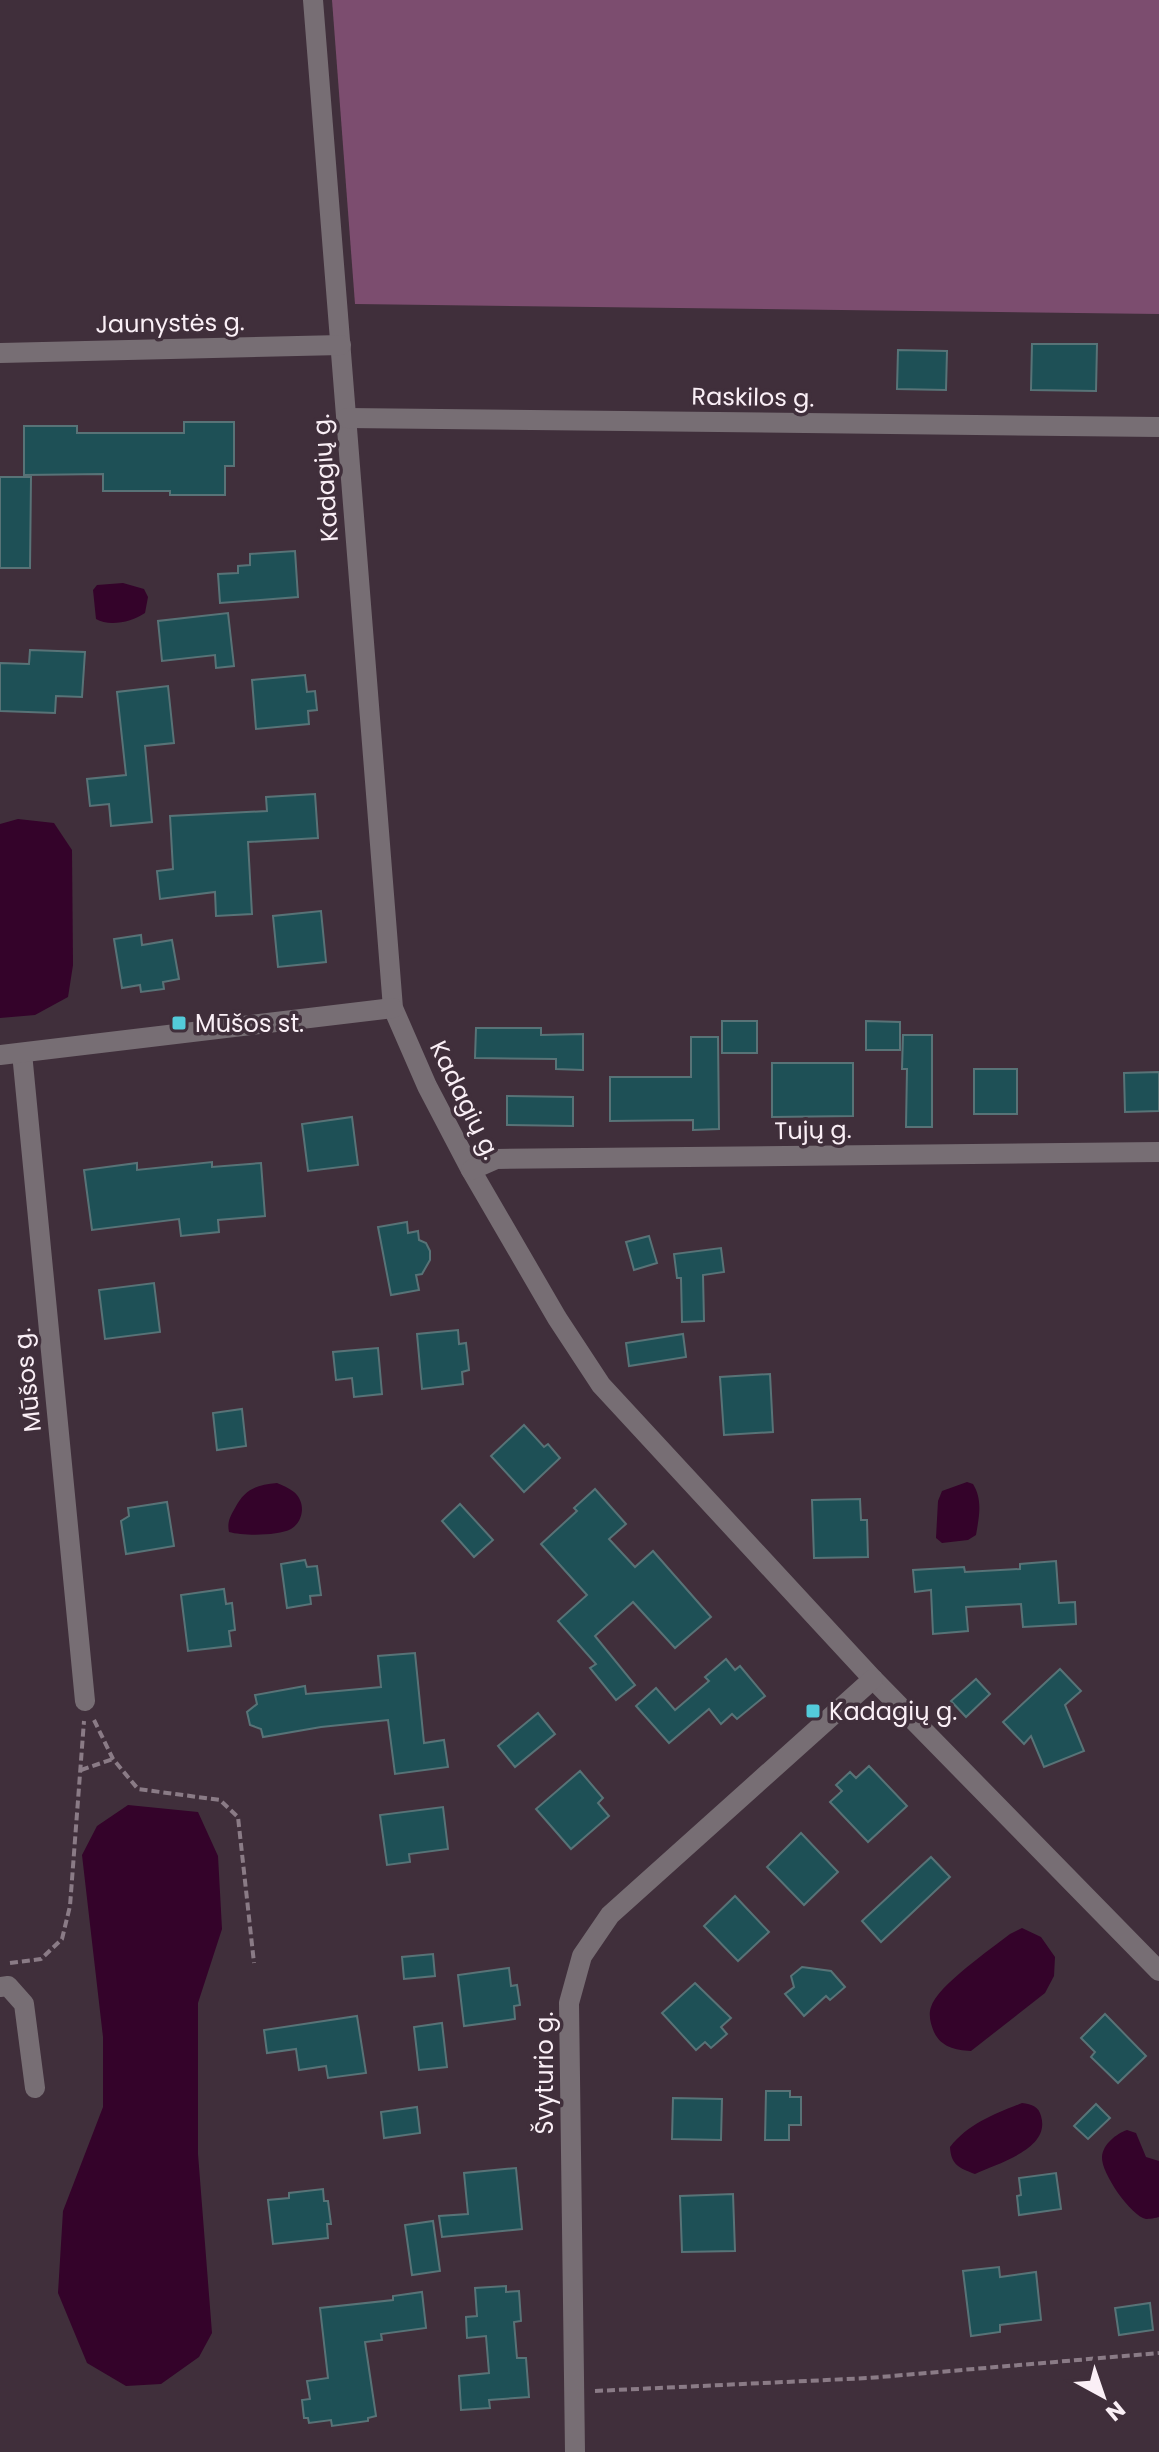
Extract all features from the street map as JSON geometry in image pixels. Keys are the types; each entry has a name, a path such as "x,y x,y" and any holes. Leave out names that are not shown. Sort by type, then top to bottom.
{"street":[{"name":"Kadagių g.","path":"313,0 393,1008 427,1086 471,1170 557,1318 601,1385 873,1679 1159,1971"},
{"name":"Jaunystės g.","path":"0,353 341,345"},
{"name":"Raskilos g.","path":"347,418 1159,427"},
{"path":"0,1055 393,1008"},
{"name":"Mūšos g.","path":"22,1053 85,1701"},
{"name":"Tujų g.","path":"471,1170 496,1159 1159,1152"},
{"name":"Švyturio g.","path":"575,2452 569,2003 582,1956 610,1915 873,1679"},
{"path":"0,1987 8,1986 24,2004 35,2088"}],"path":[{"path":"85,1701 113,1759 138,1789 220,1800 238,1817 254,1963"},
{"path":"0,1965 41,1959 62,1939 70,1906 85,1701"},
{"path":"80,1770 113,1759"},
{"path":"573,2392 869,2378 1159,2353"}],"shaded area":[{"path":"332,0 1159,0 1159,314 355,304"},
{"path":"123,583 144,589 148,597 145,613 120,622 107,623 96,619 93,590 97,585"},
{"path":"18,819 54,823 72,850 73,965 68,997 35,1015 0,1018 0,824"},
{"path":"967,1482 973,1484 978,1496 976,1535 968,1540 942,1543 936,1538 938,1501 942,1491"},
{"path":"277,1483 298,1496 302,1506 301,1516 295,1526 269,1534 229,1532 230,1517 243,1496 257,1487"},
{"path":"128,1805 198,1812 218,1856 222,1929 198,2003 198,2154 212,2333 199,2357 161,2384 126,2386 87,2363 58,2293 63,2211 103,2107 103,2037 82,1855 97,1826"},
{"path":"1022,1928 1041,1937 1055,1957 1054,1976 1045,1993 971,2051 954,2049 945,2044 937,2037 930,2020 935,1998 966,1968"},
{"path":"1022,2103 1034,2106 1041,2116 1042,2128 1031,2146 1009,2160 975,2174 957,2165 950,2147 957,2139 983,2120"},
{"path":"1127,2130 1136,2133 1146,2157 1159,2161 1159,2217 1146,2219 1140,2216 1125,2202 1106,2173 1103,2152 1107,2144"}],"building":[{"path":"1032,344 1097,344 1096,391 1031,390"},
{"path":"898,350 947,351 946,390 897,389"},
{"path":"184,422 234,422 234,466 225,466 225,495 103,491 103,474 24,475 24,426 77,426 77,433 184,433"},
{"path":"0,477 31,477 30,568 0,568"},
{"path":"295,551 298,597 220,603 218,574 238,573 238,566 250,565 250,554"},
{"path":"228,613 234,666 216,668 215,655 162,661 158,621"},
{"path":"30,650 85,652 82,697 56,696 55,713 0,711 0,663 29,664"},
{"path":"305,675 307,692 315,691 317,710 308,711 309,724 256,729 252,680"},
{"path":"168,686 174,743 145,746 152,822 111,826 109,804 90,806 87,779 126,775 117,692"},
{"path":"315,794 318,838 248,842 252,914 216,916 215,892 160,899 157,871 173,869 170,816 267,811 266,797"},
{"path":"321,911 326,962 278,967 273,916"},
{"path":"141,935 142,945 172,940 179,979 163,982 164,989 141,992 140,985 122,988 114,939"},
{"path":"722,1021 757,1021 757,1053 722,1053"},
{"path":"866,1021 900,1022 900,1050 866,1050"},
{"path":"476,1028 541,1028 541,1035 583,1034 583,1070 556,1069 556,1059 475,1058"},
{"path":"903,1035 932,1035 932,1127 906,1127 907,1069 902,1069"},
{"path":"691,1037 718,1037 719,1129 693,1130 693,1120 610,1121 610,1077 691,1077"},
{"path":"772,1063 853,1063 853,1116 772,1117"},
{"path":"974,1069 1017,1069 1017,1114 974,1114"},
{"path":"1159,1072 1159,1111 1125,1112 1124,1073"},
{"path":"507,1096 573,1097 573,1126 507,1125"},
{"path":"352,1117 358,1165 308,1171 302,1124"},
{"path":"212,1162 212,1167 261,1163 265,1216 218,1220 219,1232 181,1236 179,1219 92,1230 84,1170 137,1163 137,1170"},
{"path":"407,1222 408,1233 418,1231 419,1240 426,1243 430,1260 422,1274 416,1275 419,1290 391,1295 378,1227"},
{"path":"649,1236 657,1263 634,1270 626,1242"},
{"path":"721,1248 724,1272 703,1275 704,1321 682,1322 681,1278 677,1278 674,1254"},
{"path":"154,1283 160,1332 105,1339 99,1290"},
{"path":"458,1330 459,1344 466,1343 469,1370 462,1372 463,1384 422,1389 417,1334"},
{"path":"683,1334 686,1357 629,1366 626,1343"},
{"path":"378,1348 382,1394 354,1397 352,1378 336,1380 333,1352"},
{"path":"770,1374 773,1432 724,1435 720,1377"},
{"path":"242,1409 246,1446 217,1450 213,1413"},
{"path":"524,1425 544,1447 548,1444 560,1458 524,1492 491,1456"},
{"path":"595,1489 626,1524 609,1539 635,1567 653,1551 711,1617 675,1648 633,1602 595,1636 635,1685 616,1700 590,1668 596,1664 558,1621 587,1595 541,1544 577,1511 574,1508"},
{"path":"860,1499 861,1520 867,1520 868,1557 814,1558 812,1500"},
{"path":"167,1502 174,1546 126,1554 121,1521 129,1516 128,1508"},
{"path":"460,1504 493,1540 474,1557 442,1521"},
{"path":"305,1560 307,1567 317,1566 321,1595 310,1596 311,1604 287,1608 281,1564"},
{"path":"1056,1561 1059,1603 1075,1602 1076,1624 1023,1627 1021,1604 966,1607 968,1631 933,1634 931,1590 915,1592 913,1570 964,1567 965,1572 1020,1569 1020,1564"},
{"path":"224,1589 226,1604 232,1603 235,1630 229,1631 231,1646 188,1651 181,1595"},
{"path":"415,1653 424,1743 444,1740 448,1767 395,1774 388,1720 263,1737 261,1729 250,1725 247,1712 257,1704 255,1695 305,1686 306,1694 381,1687 378,1656"},
{"path":"726,1659 735,1670 740,1666 765,1696 737,1719 732,1714 721,1724 709,1709 669,1743 636,1706 656,1688 675,1710 709,1681 705,1677"},
{"path":"1060,1669 1081,1691 1065,1705 1084,1751 1044,1767 1031,1736 1024,1744 1003,1722"},
{"path":"976,1679 990,1694 966,1717 951,1701"},
{"path":"538,1713 555,1734 515,1767 498,1746"},
{"path":"869,1766 907,1806 868,1842 830,1802 842,1791 836,1785 850,1772 856,1778"},
{"path":"580,1771 603,1798 598,1803 609,1816 571,1849 536,1809"},
{"path":"443,1807 448,1849 409,1854 410,1862 387,1865 380,1815"},
{"path":"801,1833 838,1872 804,1905 767,1867"},
{"path":"931,1857 950,1877 881,1942 862,1921"},
{"path":"735,1896 769,1932 738,1961 704,1926"},
{"path":"433,1954 435,1976 404,1979 402,1957"},
{"path":"802,1967 831,1971 845,1987 830,2000 826,1996 804,2016 785,1994 794,1987 791,1976"},
{"path":"509,1968 511,1986 517,1985 520,2005 514,2006 515,2019 464,2026 458,1975"},
{"path":"695,1983 731,2018 721,2027 727,2034 711,2048 705,2042 696,2050 662,2013"},
{"path":"1105,2014 1146,2056 1118,2083 1091,2057 1095,2052 1081,2038"},
{"path":"357,2016 366,2073 328,2078 326,2066 299,2070 296,2049 267,2053 264,2030"},
{"path":"442,2023 447,2067 419,2070 414,2027"},
{"path":"766,2091 790,2091 790,2097 801,2097 801,2125 789,2125 789,2140 765,2140"},
{"path":"673,2098 722,2099 721,2140 672,2139"},
{"path":"1096,2104 1110,2118 1088,2139 1074,2126"},
{"path":"417,2107 420,2133 384,2138 381,2112"},
{"path":"516,2168 522,2229 442,2237 439,2216 468,2214 464,2173"},
{"path":"1056,2173 1061,2209 1019,2215 1019,2178"},
{"path":"323,2189 331,2224 327,2224 328,2238 273,2244 268,2200 289,2198 289,2193"},
{"path":"733,2194 735,2251 682,2252 680,2196"},
{"path":"433,2221 440,2271 412,2275 405,2225"},
{"path":"999,2267 1000,2277 1036,2272 1041,2320 1000,2325 1000,2332 971,2336 963,2271"},
{"path":"506,2286 506,2292 519,2291 521,2321 514,2322 517,2358 526,2358 529,2397 489,2400 490,2408 461,2410 459,2376 489,2373 486,2336 467,2338 466,2317 477,2316 475,2288"},
{"path":"422,2292 426,2328 381,2334 382,2340 365,2342 376,2416 368,2418 368,2421 332,2426 331,2420 309,2423 308,2418 304,2418 302,2400 310,2399 307,2381 328,2378 320,2308 393,2300 393,2296"},
{"path":"1150,2303 1153,2330 1119,2335 1115,2308"}],"place":[{"name":"Mūšos st.","path":"179,1023"},
{"name":"Kadagių g.","path":"813,1711"}]}
